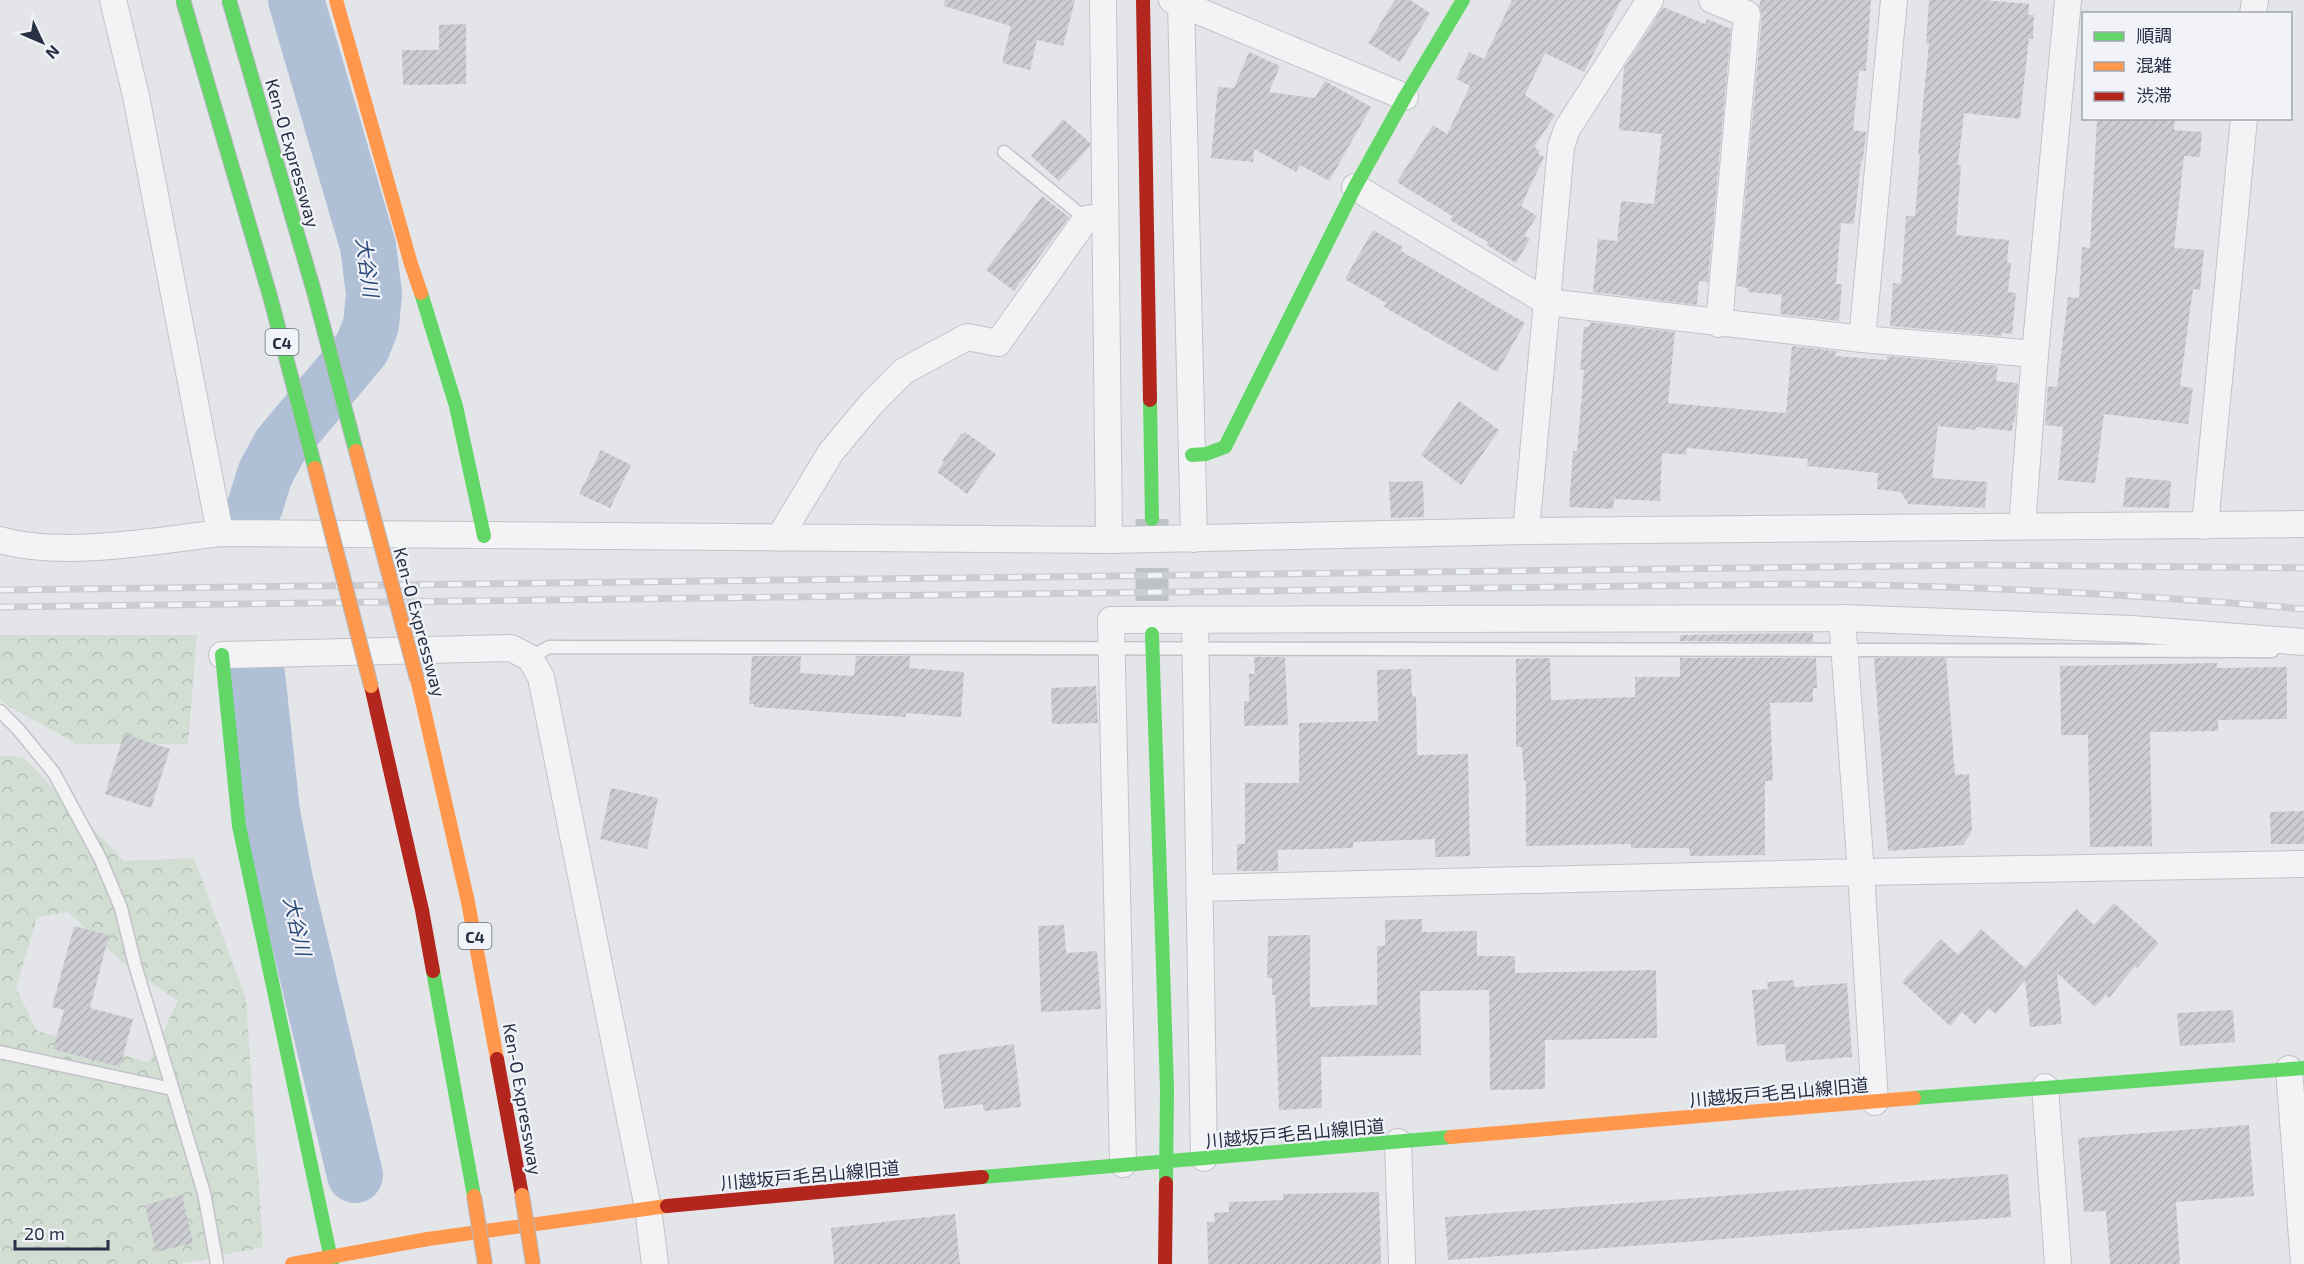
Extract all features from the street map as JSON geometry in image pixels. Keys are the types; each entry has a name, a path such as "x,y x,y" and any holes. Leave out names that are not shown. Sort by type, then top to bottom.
{"main road":[{"name":"C4","path":"183,0 270,296 371,686 422,910 485,1264"},
{"name":"Ken-O Expressway","path":"230,0 314,288 417,679 468,902 533,1264"},
{"path":"336,0 411,264 431,320 456,406 484,536"},
{"path":"1143,0 1152,519"},
{"path":"1192,455 1206,454 1225,447 1355,187 1463,0"},
{"path":"1152,634 1167,1076 1165,1264"},
{"path":"222,655 239,826 331,1260"},
{"name":"川越坂戸毛呂山線旧道","path":"292,1264 331,1260 648,1208 1123,1164 2296,1068"}],"street":[{"path":"113,0 136,96 220,533"},
{"path":"1103,0 1095,217 1109,540"},
{"path":"1526,531 1561,147 1567,129 1650,0"},
{"path":"1712,0 1747,14 1719,324"},
{"path":"1862,339 1894,0"},
{"path":"2022,527 2035,354 2068,0"},
{"path":"1194,539 1176,2 1405,97"},
{"path":"2205,526 2244,120"},
{"path":"1355,187 1547,302 1719,324 2035,354"},
{"path":"779,538 831,452 872,403 904,371 967,337 998,343 1095,217"},
{"path":"0,540 65,548 138,543 220,533 1109,540 1526,531 2304,524"},
{"path":"1842,618 1875,1102"},
{"path":"1123,1164 1111,620 1842,618 2131,629 2304,642"},
{"path":"1195,620 1204,1158"},
{"path":"222,655 511,648 530,658 542,677 648,1208 655,1264"},
{"path":"1199,888 2304,864"},
{"path":"2296,1068 2304,1264"},
{"path":"2045,1087 2058,1264"},
{"path":"1398,1142 1402,1264"}],"lane":[{"path":"1004,152 1095,217"},
{"path":"530,658 549,647 2304,651"},
{"path":"0,711 54,773 100,858 121,908 135,966 204,1193 217,1264"},
{"path":"0,1052 172,1089"}],"green space":[{"path":"0,635 197,635 188,744 77,744 8,706 0,699"},
{"path":"0,755 24,758 124,861 194,858 246,999 263,1247 180,1264 0,1264","holes":["68,912 122,962 178,1001 149,1062 37,1031 16,988 37,917"]}],"building":[{"path":"945,0 1075,0 1063,46 1037,40 1030,70 1002,63 1011,26 944,6"},
{"path":"1395,0 1410,0 1430,13 1400,62 1368,43"},
{"path":"1512,0 1621,0 1584,72 1545,53 1525,95 1555,115 1534,147 1540,150 1538,154 1544,157 1521,206 1537,216 1524,236 1530,239 1516,263 1487,245 1488,242 1450,220 1452,216 1397,182 1433,125 1447,134 1470,86 1456,79 1469,52 1484,59"},
{"path":"1761,0 1871,0 1866,71 1859,71 1853,130 1866,132 1854,224 1841,223 1836,284 1842,284 1839,321 1780,314 1782,295 1748,292 1748,288 1737,286 1762,15 1759,6"},
{"path":"1929,0 1984,0 2029,4 2028,15 2034,15 2033,39 2029,38 2020,119 1964,113 1958,165 1961,166 1956,235 2009,240 2007,262 2011,263 2008,292 2016,293 2012,334 2002,333 2002,336 1890,326 1893,283 1901,284 1906,216 1915,216 1920,155 1918,154 1929,43 1926,43"},
{"path":"1663,7 1705,24 1707,19 1731,29 1708,282 1699,281 1697,305 1593,292 1598,239 1617,241 1621,201 1654,204 1662,134 1619,130 1624,68"},
{"path":"466,24 466,84 403,85 402,50 439,50 439,25"},
{"path":"1249,52 1280,66 1269,92 1315,98 1325,81 1371,107 1329,181 1300,165 1296,172 1254,149 1253,162 1211,158 1218,87 1234,88"},
{"path":"1063,119 1090,143 1090,146 1059,181 1031,156"},
{"path":"2097,120 2175,120 2174,130 2202,132 2200,157 2184,156 2174,248 2204,250 2200,290 2193,289 2180,386 2193,388 2188,424 2104,414 2095,483 2058,480 2063,427 2045,425 2048,386 2057,387 2068,297 2079,298 2082,247 2090,248"},
{"path":"1042,196 1069,217 1014,291 986,270"},
{"path":"1373,230 1403,247 1401,251 1525,323 1497,372 1384,307 1386,303 1345,279"},
{"path":"1590,322 1675,332 1668,403 1786,413 1792,346 1836,351 1835,356 1887,360 1887,356 1998,366 1996,381 2018,383 2015,422 2013,422 2012,431 1938,426 1932,478 1987,482 1985,508 1908,504 1901,492 1877,489 1878,473 1807,466 1808,459 1687,448 1686,455 1662,453 1660,501 1614,499 1613,509 1569,507 1573,451 1577,451 1584,370 1580,370 1584,327 1589,327"},
{"path":"1459,401 1499,430 1461,485 1421,455"},
{"path":"965,432 996,454 967,494 937,472 944,462 942,461"},
{"path":"601,450 631,465 610,508 579,494"},
{"path":"2126,477 2171,481 2169,508 2123,507"},
{"path":"1423,481 1424,517 1391,518 1389,482"},
{"path":"1813,633 1813,642 1680,641 1680,635"},
{"path":"752,656 801,656 800,673 854,676 856,656 910,656 909,668 964,672 961,717 906,713 905,717 754,707 754,704 749,704"},
{"path":"1254,657 1285,657 1288,725 1244,726 1244,701 1249,701 1249,674 1255,674"},
{"path":"1550,658 1551,700 1635,697 1635,677 1680,677 1680,658 1816,658 1817,688 1813,688 1813,702 1770,703 1773,781 1765,781 1765,855 1690,856 1689,848 1631,848 1631,844 1526,846 1526,781 1524,781 1522,747 1516,747 1516,659"},
{"path":"1874,658 1946,658 1955,775 1969,774 1972,831 1963,845 1888,851"},
{"path":"2217,663 2217,668 2287,667 2287,719 2218,720 2218,731 2150,732 2152,846 2090,847 2088,735 2061,735 2060,666"},
{"path":"1411,669 1412,696 1416,696 1417,755 1468,754 1470,856 1435,857 1435,839 1353,842 1353,848 1278,850 1278,871 1237,871 1237,844 1245,844 1245,783 1299,783 1299,723 1378,721 1377,670"},
{"path":"1096,686 1098,723 1052,724 1051,688"},
{"path":"124,734 170,749 151,808 105,794"},
{"path":"611,788 658,798 647,849 600,839"},
{"path":"2304,811 2304,844 2271,844 2270,812"},
{"path":"2114,903 2159,943 2137,968 2135,966 2109,998 2106,995 2095,1007 2057,973 2062,1024 2030,1027 2025,980 1996,1014 1989,1008 1975,1024 1962,1012 1950,1026 1902,982 1941,939 1958,955 1981,929 2025,968 2076,909 2094,925"},
{"path":"1422,919 1422,932 1477,931 1477,956 1515,956 1515,973 1656,970 1657,1038 1545,1040 1545,1089 1490,1090 1489,990 1420,991 1421,1055 1321,1057 1322,1108 1279,1110 1275,995 1272,995 1272,978 1267,978 1268,936 1310,935 1310,1007 1377,1005 1377,946 1385,946 1385,920"},
{"path":"1064,925 1066,953 1097,951 1101,1009 1041,1012 1038,926"},
{"path":"74,926 109,935 90,1008 133,1019 120,1067 53,1049 64,1010 52,1007"},
{"path":"1794,980 1794,987 1847,983 1852,1057 1786,1062 1785,1044 1757,1046 1752,990 1768,989 1767,982"},
{"path":"2233,1010 2235,1042 2180,1046 2177,1013"},
{"path":"1014,1044 1021,1107 984,1111 983,1104 944,1109 938,1055"},
{"path":"2249,1125 2254,1196 2176,1202 2180,1264 2110,1264 2106,1211 2084,1212 2078,1138"},
{"path":"2008,1174 2011,1217 1448,1260 1445,1217"},
{"path":"1379,1192 1381,1264 1208,1264 1207,1222 1215,1222 1214,1213 1229,1212 1229,1202 1283,1200 1283,1194"},
{"path":"182,1195 193,1243 156,1252 145,1205"},
{"path":"955,1214 960,1264 834,1264 831,1228"}],"waterway":[{"name":"大谷川","path":"255,506 265,474 280,446 362,348 371,325 374,293 368,246 296,0"},
{"name":"大谷川","path":"257,674 272,812 286,885 355,1175"}],"tunnel":[{"path":"1152,519 1152,634"}],"railway":[{"path":"0,590 1979,565 2304,568"},
{"path":"0,607 1793,584 2049,591 2304,609"}],"traffic: fast":[{"path":"183,0 270,296 315,468"},
{"path":"229,0 313,288 356,451"},
{"path":"1192,455 1206,454 1225,447 1355,187 1463,0"},
{"path":"421,293 456,406 484,536"},
{"path":"1150,400 1152,519"},
{"path":"1152,634 1167,1088 1166,1183"},
{"path":"222,655 239,826 332,1264"},
{"path":"433,971 474,1196"},
{"path":"1914,1098 2304,1068"},
{"path":"982,1177 1451,1137"}],"traffic: slow":[{"path":"336,0 421,293"},
{"path":"356,451 417,679"},
{"path":"315,468 371,686"},
{"path":"417,679 468,902 497,1059"},
{"path":"1451,1137 1914,1098"},
{"path":"522,1195 533,1264"},
{"path":"474,1196 485,1264"},
{"path":"292,1264 428,1239 667,1206"}],"traffic: jam":[{"path":"1143,0 1150,400"},
{"path":"371,686 422,910 433,971"},
{"path":"497,1059 522,1195"},
{"path":"667,1206 982,1177"},
{"path":"1165,1264 1166,1183"}]}
